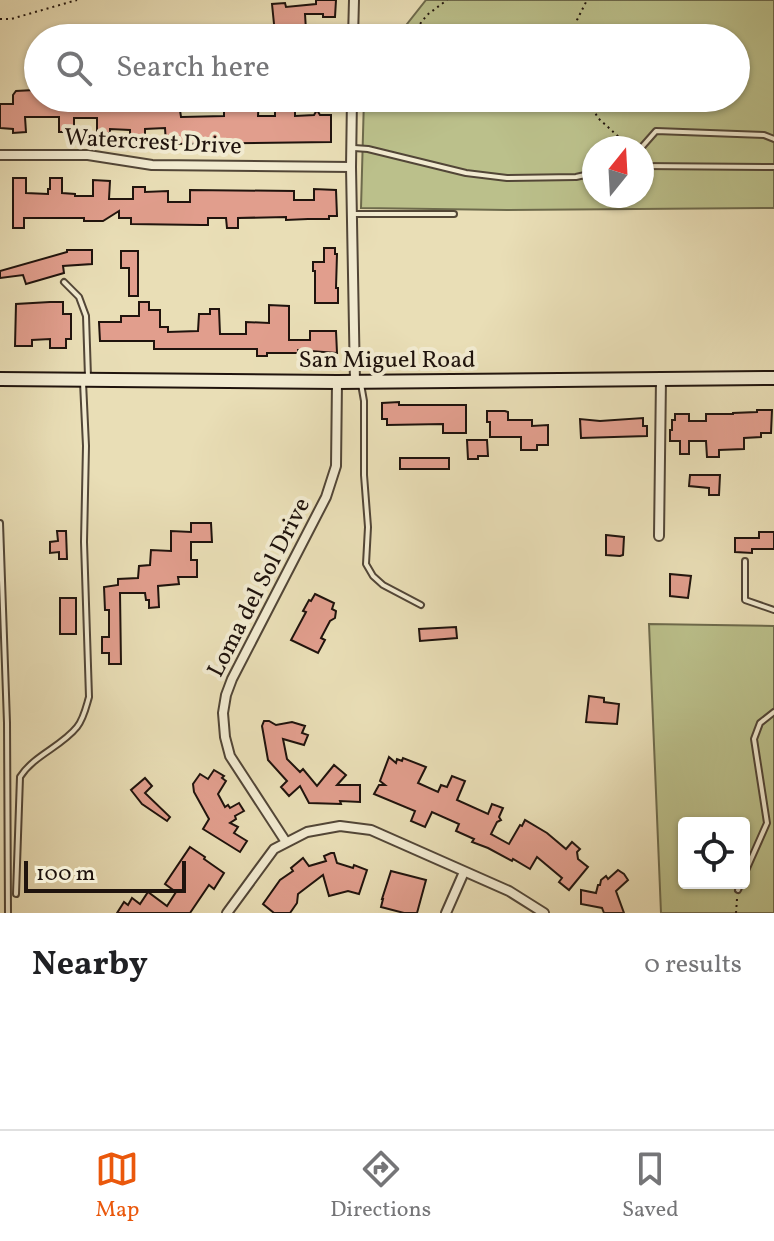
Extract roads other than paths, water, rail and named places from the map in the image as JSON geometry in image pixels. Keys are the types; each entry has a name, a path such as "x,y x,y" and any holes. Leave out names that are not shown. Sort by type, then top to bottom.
{"street":[{"path":"353,24 354,0"},
{"path":"352,112 358,382"},
{"name":"Watercrest Drive","path":"0,155 88,155 152,165 351,167"},
{"name":"San Miguel Road","path":"0,379 358,382 774,378"},
{"path":"659,536 661,379"},
{"name":"Loma del Sol Drive","path":"286,842 230,756 223,713 232,679 326,497 336,466 337,382"},
{"path":"227,913 274,849 318,828 340,826 371,830 509,891 544,913"},
{"path":"446,913 464,872"}],"lane":[{"path":"652,136 656,131 764,135 774,139"},
{"path":"351,148 368,149 466,173 507,178 582,176"},
{"path":"654,166 774,167"},
{"path":"353,214 454,214"},
{"path":"16,894 20,777 27,766 78,726 89,697 84,558 86,316 79,297 64,282"},
{"path":"358,382 364,401 368,527 366,564 383,585 421,605"},
{"path":"0,523 7,723 8,913"},
{"path":"745,561 745,600 774,610"},
{"path":"750,861 767,823 754,739 760,723 774,712"}]}
